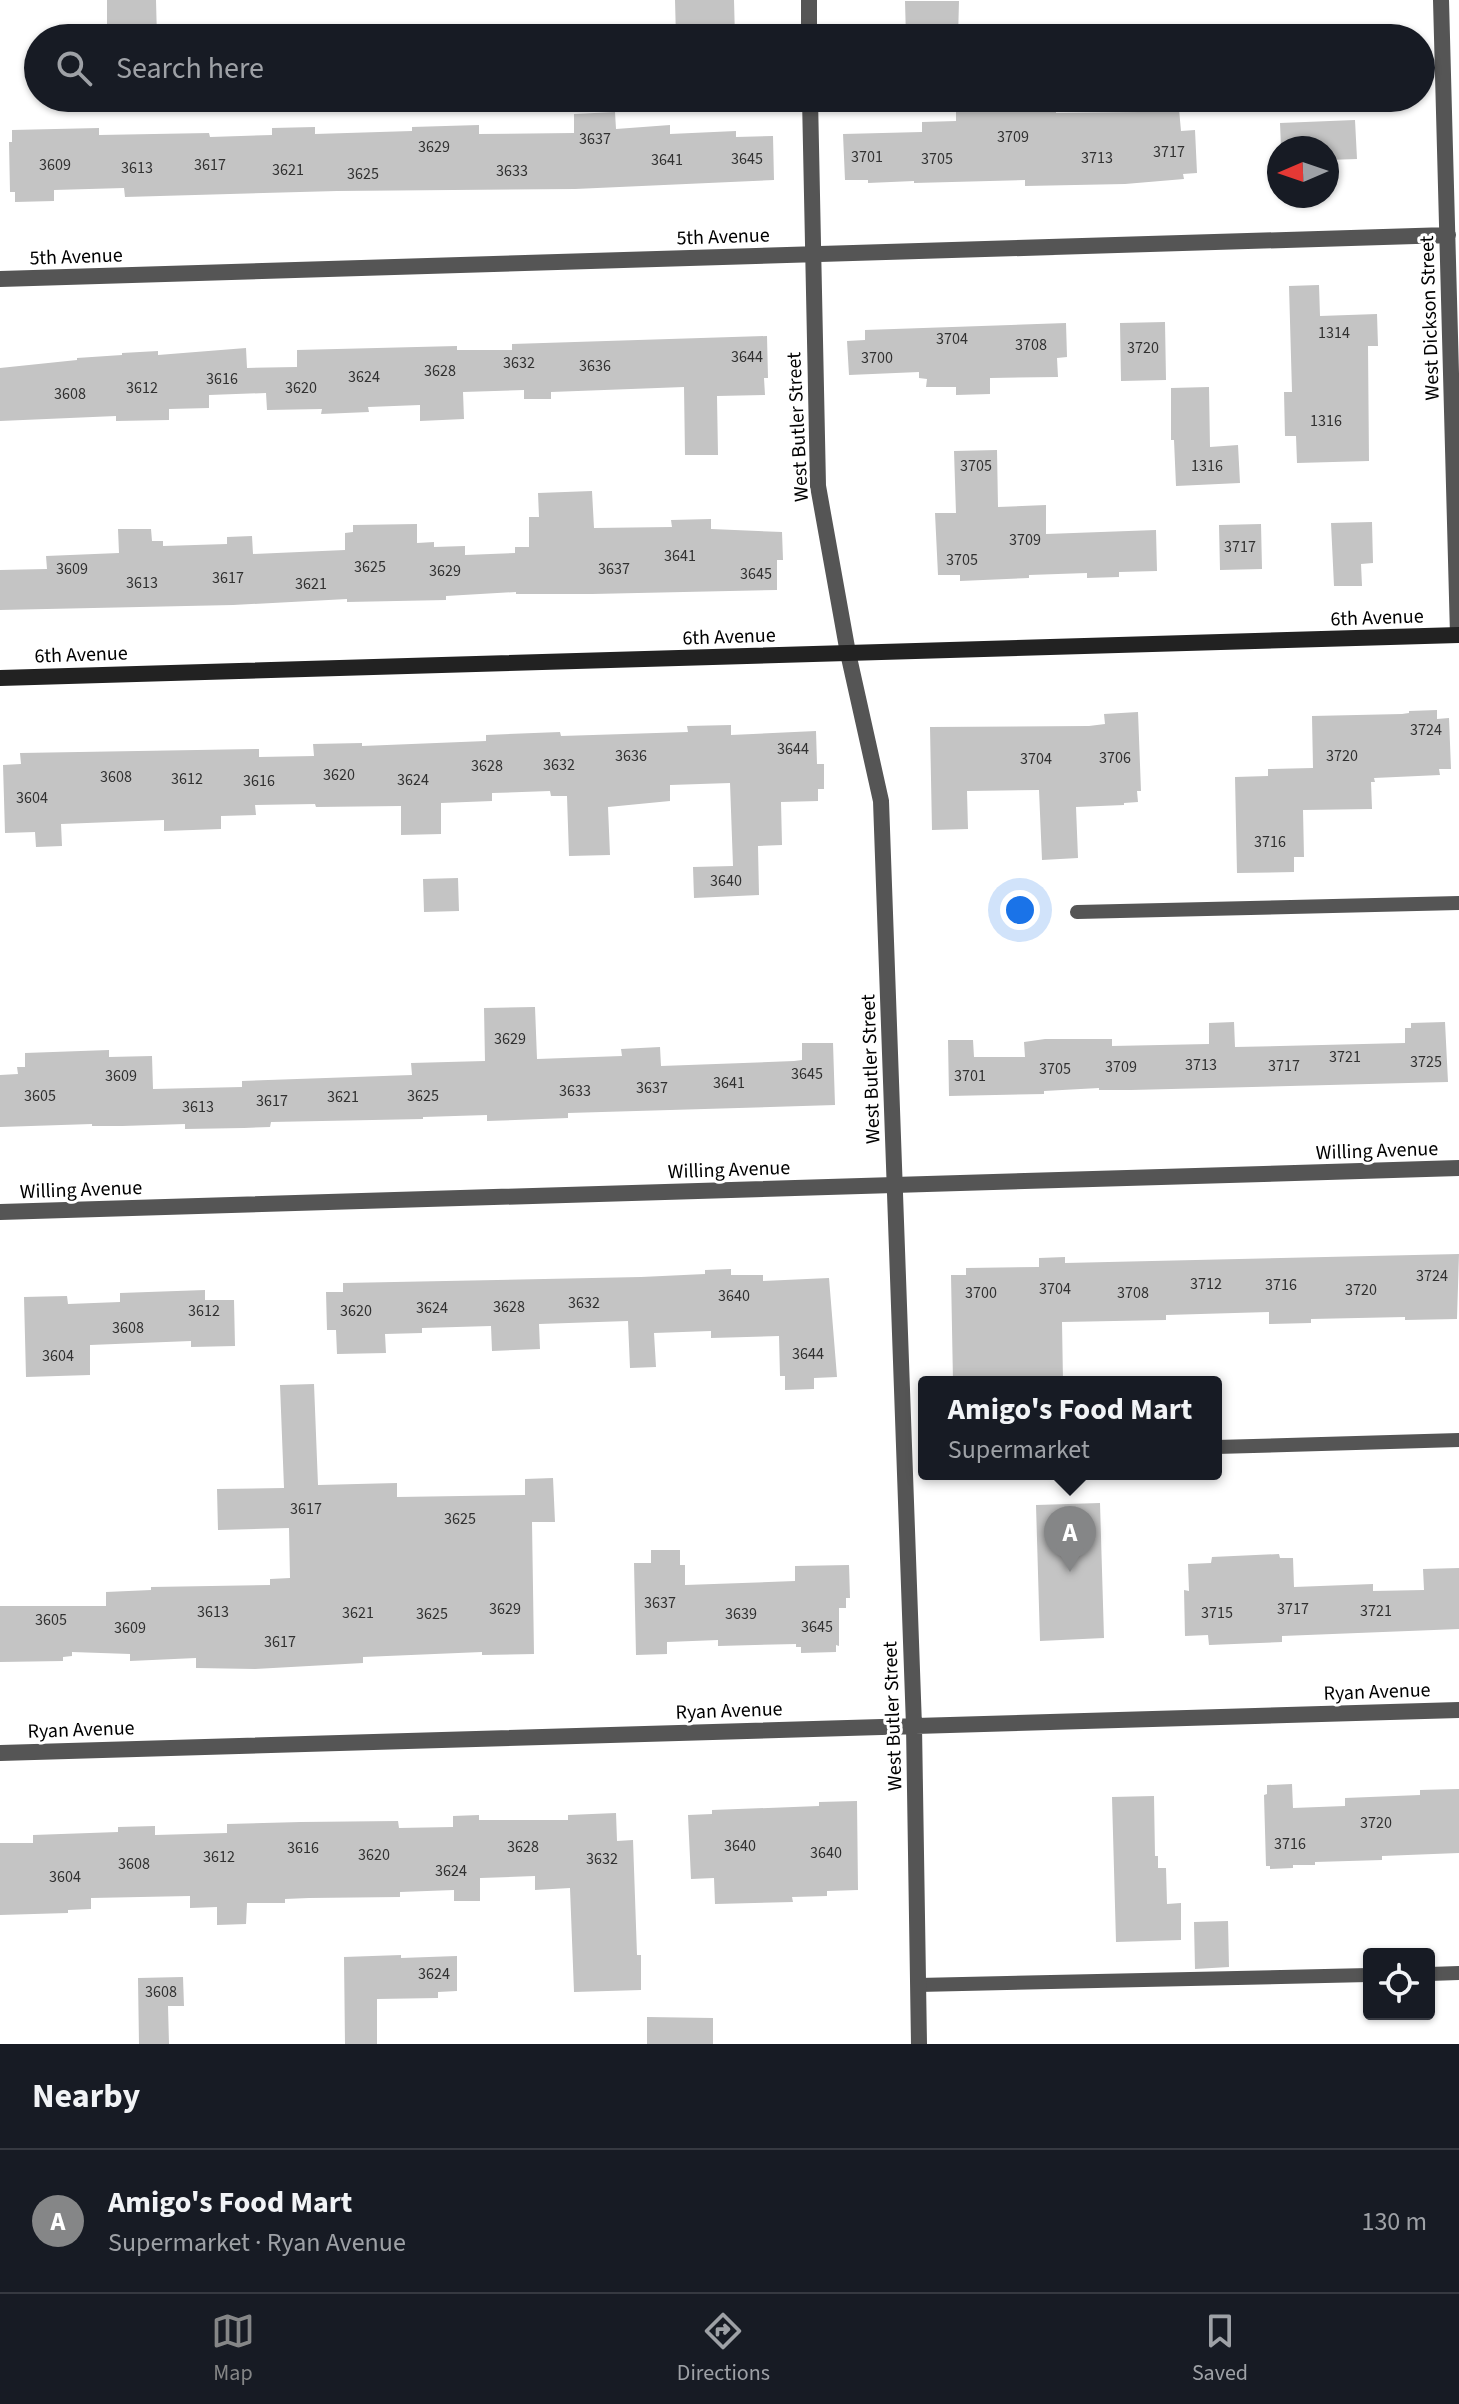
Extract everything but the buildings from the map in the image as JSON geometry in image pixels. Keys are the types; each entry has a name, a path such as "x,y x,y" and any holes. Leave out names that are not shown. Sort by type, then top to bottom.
{"street":[{"path":"809,0 809,24"},
{"name":"West Dickson Street","path":"1441,0 1459,635"},
{"name":"West Butler Street","path":"810,112 818,486 848,653 881,801 914,1726 919,2044"},
{"name":"5th Avenue","path":"0,279 1448,235"},
{"name":"6th Avenue","path":"0,678 1459,635"},
{"name":"Willing Avenue","path":"0,1212 1459,1168"},
{"name":"Ryan Avenue","path":"0,1753 1459,1710"}],"lane":[{"path":"1077,912 1459,903"},
{"path":"1222,1447 1459,1440"},
{"path":"1435,1974 1459,1973"},
{"path":"918,1985 1363,1975"}],"place":[{"name":"Amigo's Food Mart","path":"1070,1572"}]}
